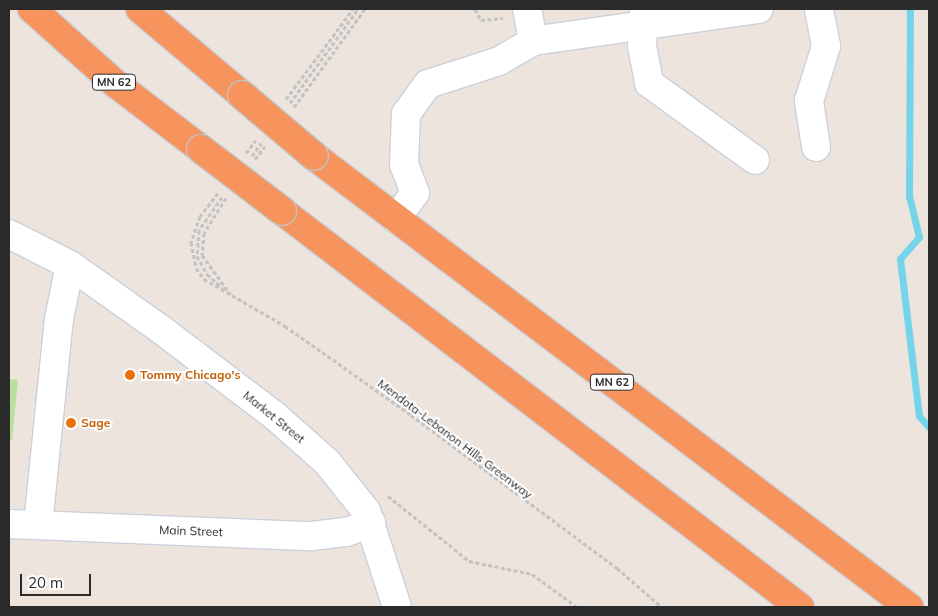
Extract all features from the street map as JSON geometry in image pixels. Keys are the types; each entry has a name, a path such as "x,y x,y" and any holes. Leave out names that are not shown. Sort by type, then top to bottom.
{"highway":[{"name":"MN 62","path":"32,9 116,84 800,607"},
{"name":"MN 62","path":"140,9 314,156 910,607"}],"street":[{"path":"396,219 415,193 404,165 402,139 415,97 428,84 499,61 533,41 645,17 759,9"},
{"path":"816,146 809,101 826,46 819,9"},
{"path":"520,12 533,41"},
{"path":"645,17 642,46 650,83 755,160"},
{"name":"Market Street","path":"9,234 70,265 275,416 327,462 366,511 397,607"},
{"path":"38,525 59,319 70,265"},
{"name":"Main Street","path":"9,524 312,536 347,532 371,524"}],"path":[{"path":"284,102 353,9"},
{"path":"285,111 358,9"},
{"path":"475,9 481,20 520,12"},
{"path":"244,157 261,133"},
{"path":"245,165 268,134"},
{"name":"Mendota-Lebanon Hills Greenway","path":"221,188 194,229 192,257 204,279 285,326 411,415 617,568 662,607"},
{"name":"Mendota-Lebanon Hills Greenway","path":"228,189 199,230 197,256 207,274 231,295"}],"green space":[{"path":"9,379 18,380 12,440 9,440"}],"waterway":[{"path":"910,9 909,196 919,237 900,259 919,416 929,427"}],"place":[{"name":"Tommy Chicago's","path":"130,375"},
{"name":"Sage","path":"71,423"}]}
